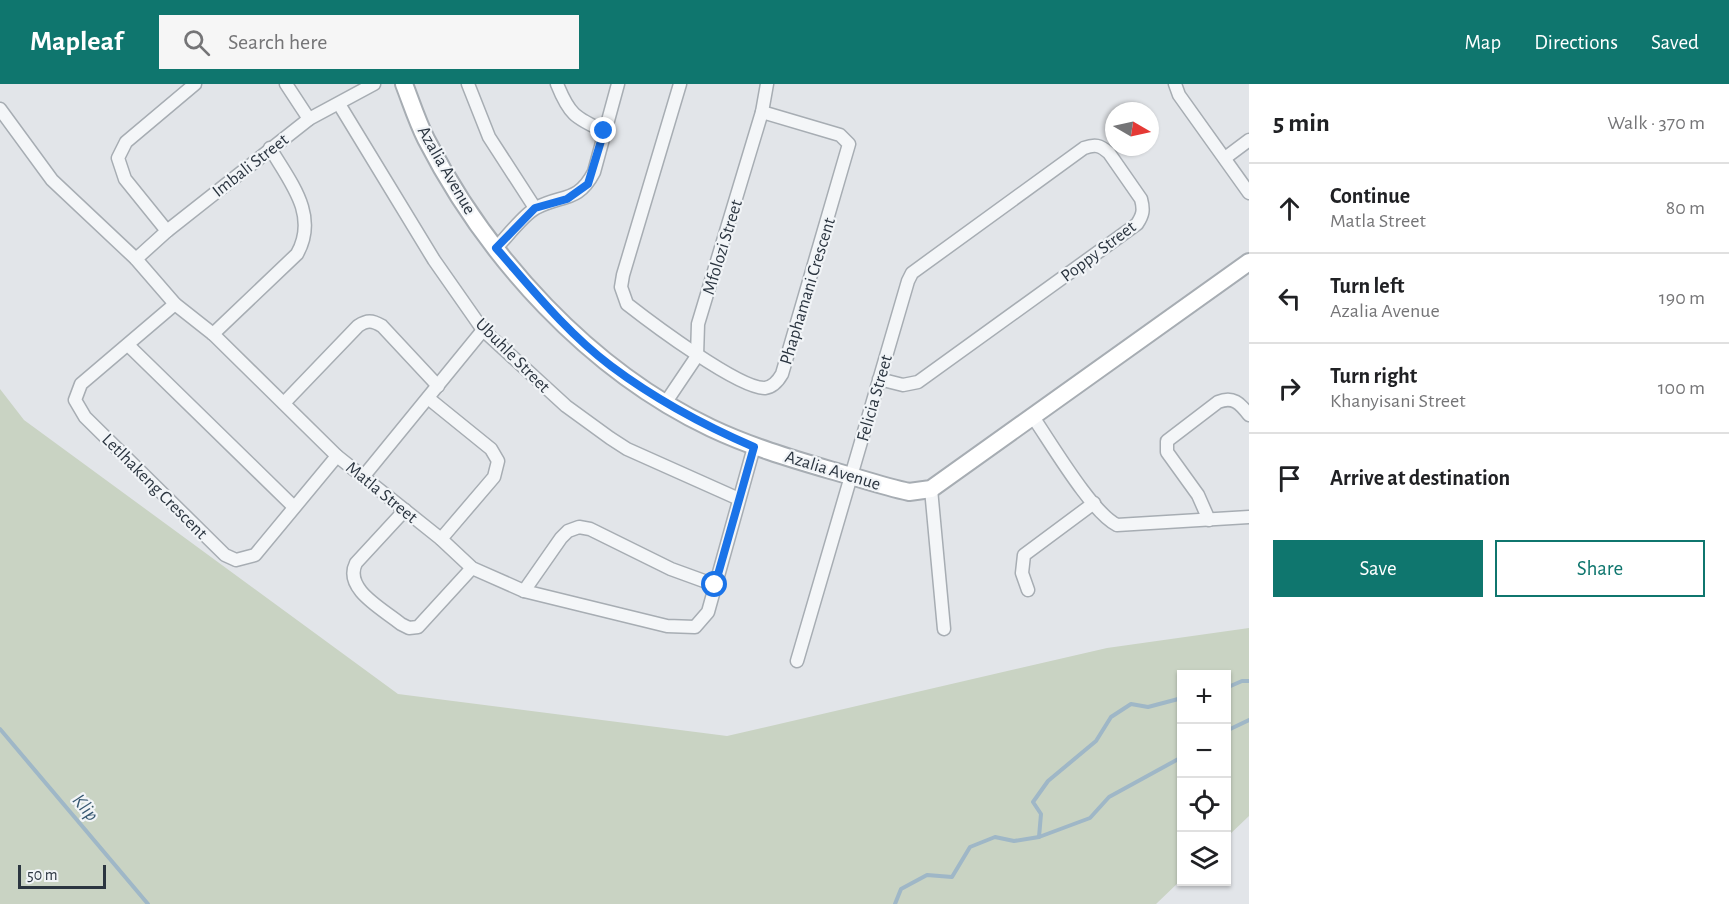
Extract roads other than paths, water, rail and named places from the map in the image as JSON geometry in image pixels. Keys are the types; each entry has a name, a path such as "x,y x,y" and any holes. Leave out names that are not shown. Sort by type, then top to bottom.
{"street":[{"path":"167,231 125,178 118,158 126,142 195,84"},
{"path":"286,84 309,119"},
{"name":"Imbali Street","path":"136,259 167,231 309,119 374,84"},
{"name":"Azalia Avenue","path":"404,84 431,147 457,193 496,248 549,309 610,365 709,427 754,447 909,492 931,489"},
{"path":"468,84 489,137 535,208"},
{"path":"557,84 569,111 583,122 604,131"},
{"path":"496,248 535,208 567,199 588,184 618,84"},
{"name":"Phaphamani Crescent","path":"680,84 623,275 622,295 627,304 697,356 755,386 766,388 776,383 782,374 849,144 840,135 762,112"},
{"name":"Mfolozi Street","path":"697,356 698,324 762,112 767,84"},
{"path":"1175,84 1179,95 1249,193"},
{"name":"Ubuhle Street","path":"339,104 434,260 483,330 566,406 610,438 627,449 739,499"},
{"name":"Matla Street","path":"0,110 52,180 136,259 175,304 213,334 337,456 441,539 472,568 524,591 685,628 695,627 703,622 708,612 754,447"},
{"path":"1225,158 1249,140"},
{"name":"Poppy Street","path":"879,379 903,385 918,382 1137,224 1144,208 1109,153 1102,147 1093,145 1084,148 912,273"},
{"path":"213,334 297,254 304,241 307,228 301,204 270,148"},
{"path":"944,629 931,489 1249,262"},
{"name":"Felicia Street","path":"797,661 912,273"},
{"name":"Letlhakeng Crescent","path":"175,304 81,384 76,391 77,407 225,555 236,560 255,555 337,456"},
{"path":"284,403 365,321 374,321 382,326 438,386"},
{"path":"363,477 483,330"},
{"path":"128,345 294,507"},
{"path":"666,402 697,356"},
{"path":"428,398 491,449 498,461 494,477 441,539"},
{"path":"1209,520 1198,495 1167,452 1167,441 1218,402 1226,399 1235,400 1249,415"},
{"path":"1033,417 1094,503 1109,521 1117,525 1249,517"},
{"path":"1028,590 1022,573 1024,555 1094,503"},
{"path":"405,510 356,563 352,571 352,581 358,588 401,624 409,628 418,627 472,568"},
{"path":"524,591 561,538 568,531 579,527 605,535 671,569 715,585"}],"waterway":[{"path":"1231,686 1242,681 1249,681"},
{"path":"1039,837 1041,814 1033,802 1048,781 1096,741 1111,717 1131,704 1148,707 1177,699"},
{"path":"1231,729 1249,720"},
{"name":"Klip","path":"0,729 148,904"},
{"path":"895,904 901,889 927,875 952,877 970,847 995,837 1014,841 1039,837 1090,818 1109,797 1177,760"}]}
